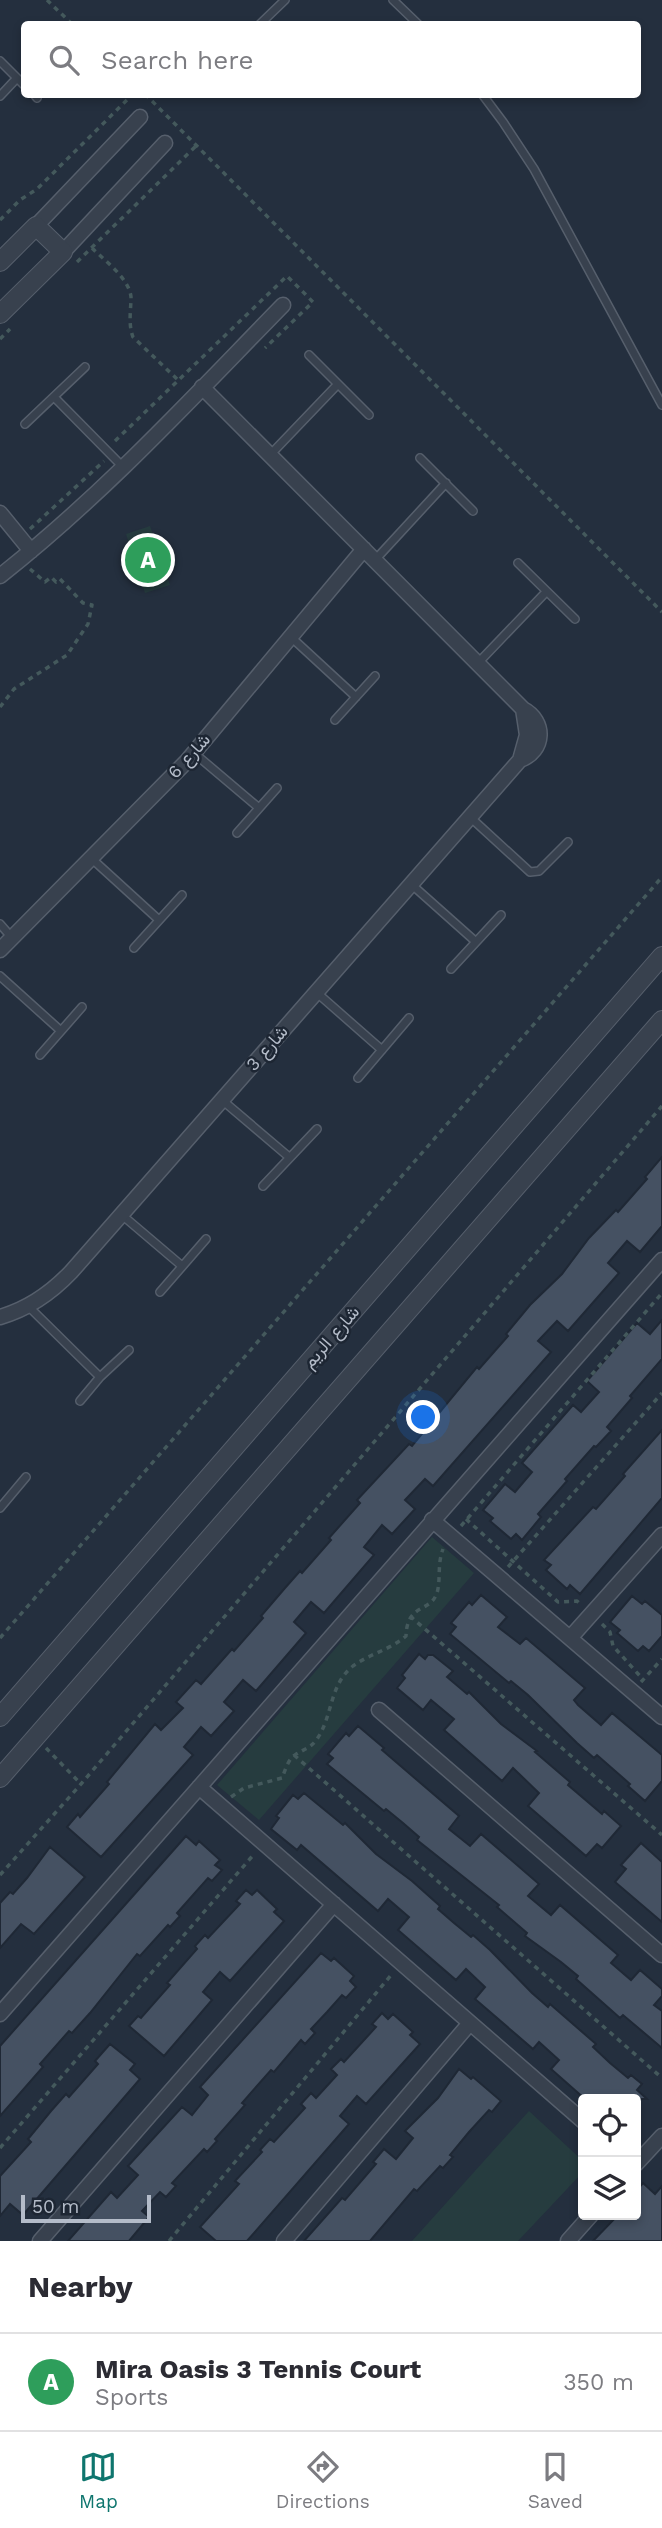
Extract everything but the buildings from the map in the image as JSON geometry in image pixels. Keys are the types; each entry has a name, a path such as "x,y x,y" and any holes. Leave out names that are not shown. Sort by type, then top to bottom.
{"street":[{"path":"0,262 140,117"},
{"path":"6,309 69,259 165,143"},
{"path":"36,226 69,259"},
{"path":"0,576 123,467 283,304"},
{"path":"202,387 478,663"},
{"path":"0,513 21,538 25,556"},
{"name":"شارع 6","path":"0,950 194,753 292,638 370,555"},
{"name":"شارع 3","path":"0,1317 28,1306 58,1285 520,760 527,734 523,709 478,663"},
{"name":"شارع الريم","path":"0,1717 662,956"},
{"path":"0,1778 662,1020"},
{"path":"0,2014 662,1261"},
{"path":"432,1520 662,1717"},
{"path":"570,1638 662,1535"},
{"path":"379,1710 662,1955"},
{"path":"200,1787 578,2117"},
{"path":"40,2241 334,1904"},
{"path":"284,2241 470,2023"},
{"path":"641,2159 662,2136"},
{"path":"568,2241 587,2220"}],"lane":[{"path":"263,21 285,0"},
{"path":"393,0 415,21"},
{"path":"0,61 21,82"},
{"path":"0,96 18,78"},
{"path":"485,98 534,169 662,405"},
{"path":"309,355 369,415"},
{"path":"25,424 85,367"},
{"path":"270,455 338,384"},
{"path":"54,397 123,467"},
{"path":"420,458 473,511"},
{"path":"370,555 446,483"},
{"path":"518,563 575,620"},
{"path":"478,663 547,592"},
{"path":"292,638 356,697"},
{"path":"335,720 375,676"},
{"path":"194,753 259,808"},
{"path":"237,833 277,788"},
{"path":"470,817 530,872 539,871 568,842"},
{"path":"92,858 159,920"},
{"path":"411,884 475,941"},
{"path":"134,948 182,895"},
{"path":"451,969 500,915"},
{"path":"0,924 13,939"},
{"path":"0,976 61,1031"},
{"path":"316,992 382,1050"},
{"path":"40,1055 82,1007"},
{"path":"358,1078 409,1018"},
{"path":"221,1100 289,1157"},
{"path":"264,1186 317,1129"},
{"path":"122,1215 182,1266"},
{"path":"160,1292 206,1238"},
{"path":"28,1306 100,1377"},
{"path":"80,1401 100,1377 129,1350"},
{"path":"0,1508 3,1498 26,1476"}],"path":[{"path":"47,0 69,21"},
{"path":"0,220 20,200 37,189 129,98"},
{"path":"149,98 662,612"},
{"path":"69,259 92,248 196,146"},
{"path":"92,248 129,289 133,337 178,380"},
{"path":"0,339 6,309"},
{"path":"21,538 111,455"},
{"path":"0,707 14,689 66,655 88,624 93,605 83,603 60,579 56,582 51,577 45,582 25,556"},
{"path":"0,1638 662,877"},
{"path":"0,1875 662,1106"},
{"path":"222,1806 244,1788 282,1779 294,1755 309,1749 318,1738 336,1686 353,1667 406,1636 406,1624 410,1616 431,1602 437,1594 438,1562 452,1537 662,1293"},
{"path":"499,1577 662,1393"},
{"path":"467,1519 558,1602 577,1601 610,1632 612,1646 653,1688"},
{"path":"410,1616 662,1835"},
{"path":"633,1692 662,1659"},
{"path":"294,1755 662,2078"},
{"path":"0,2148 264,1843"},
{"path":"169,2241 401,1963"}],"green space":[{"path":"150,526 170,585 145,593 126,534"},
{"path":"432,1537 474,1573 259,1820 217,1785"},
{"path":"529,2111 578,2156 578,2177 518,2241 412,2241"}],"place":[{"name":"Mira Oasis 3 Tennis Court","path":"148,560"}]}
